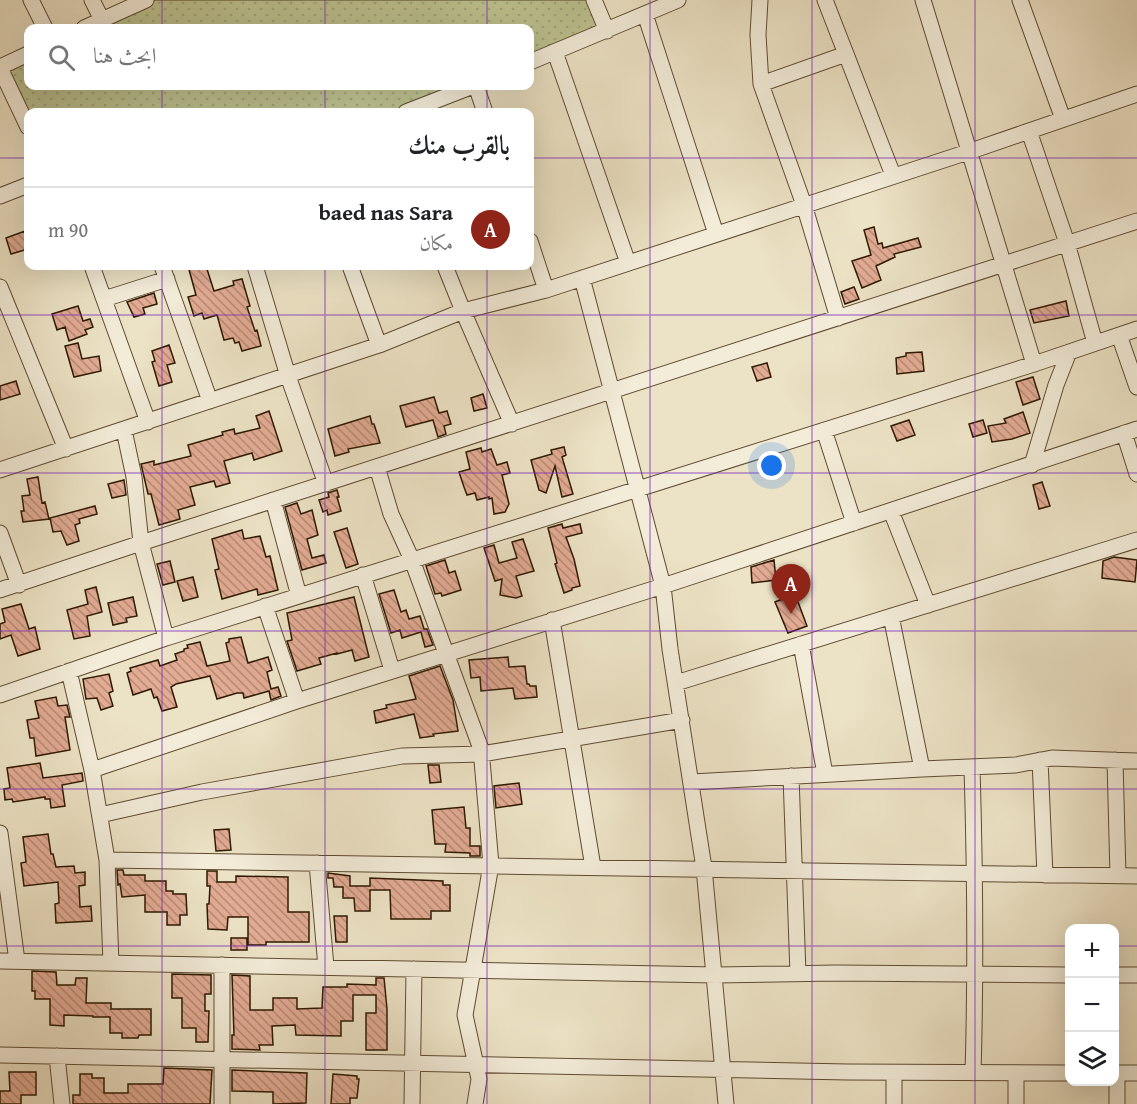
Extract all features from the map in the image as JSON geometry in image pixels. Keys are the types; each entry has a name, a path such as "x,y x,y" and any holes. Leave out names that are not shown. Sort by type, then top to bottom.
{"street":[{"path":"31,0 43,24"},
{"path":"92,0 102,20"},
{"path":"93,24 146,0"},
{"path":"594,0 607,31"},
{"path":"534,60 678,0"},
{"path":"760,0 758,35 761,84 804,205 837,318"},
{"path":"825,0 893,175"},
{"path":"924,0 1034,364"},
{"path":"1020,0 1063,119"},
{"path":"645,14 716,234"},
{"path":"555,52 628,263"},
{"path":"761,84 846,54"},
{"path":"24,56 0,68 24,119"},
{"path":"417,108 464,90"},
{"path":"477,90 483,108"},
{"path":"0,470 379,345 463,311 546,290 971,151 1137,94"},
{"path":"1029,131 1067,243 1095,343"},
{"path":"0,196 24,187"},
{"path":"0,590 1137,221"},
{"path":"534,253 546,290"},
{"path":"93,270 148,422"},
{"path":"256,270 288,376 326,484"},
{"path":"351,270 379,345"},
{"path":"447,270 512,424"},
{"path":"104,299 165,272 210,401"},
{"path":"582,278 663,586 704,868 726,1104"},
{"path":"0,287 7,322 66,449"},
{"path":"0,694 265,606 1034,364 1137,329"},
{"path":"1119,335 1137,387"},
{"path":"1032,465 1056,385 1069,352"},
{"path":"824,429 854,523"},
{"path":"124,430 134,477 141,543 166,638"},
{"path":"92,770 447,652 663,586 1131,431 1137,474"},
{"path":"377,467 391,514 412,560 447,652 482,754 491,865 465,1015 479,1079 475,1104"},
{"path":"273,500 299,596"},
{"path":"891,511 928,605"},
{"path":"0,533 19,585"},
{"path":"676,683 1137,540"},
{"path":"363,575 392,670"},
{"path":"265,606 297,701"},
{"path":"891,616 922,769"},
{"path":"552,620 593,867"},
{"path":"801,644 825,774"},
{"path":"69,671 92,770 107,861 111,963"},
{"path":"100,815 202,792 402,756 482,754 682,720"},
{"path":"692,782 1016,765 1052,758 1137,761"},
{"path":"1040,760 1045,875"},
{"path":"1115,760 1118,876"},
{"path":"972,767 976,975 973,1073"},
{"path":"791,776 798,974"},
{"path":"0,833 18,961"},
{"path":"107,861 1137,876"},
{"path":"318,863 326,967"},
{"path":"0,961 715,975 1065,975"},
{"path":"222,965 222,1104"},
{"path":"412,1104 414,969"},
{"path":"1119,975 1137,975"},
{"path":"0,1055 894,1072 1065,1073"},
{"path":"57,1056 62,1104"},
{"path":"894,1072 894,1104"},
{"path":"1016,1073 1016,1104"},
{"path":"1119,1073 1137,1073"},
{"path":"1116,1086 1117,1104"}],"green space":[{"path":"155,0 588,0 599,26 534,54 534,24 104,24"},
{"path":"24,62 24,90 448,90 404,108 26,108 7,70"}],"building":[{"path":"874,227 878,244 882,243 883,248 918,238 921,247 894,254 895,257 876,266 881,280 862,288 852,261 871,255 864,230"},
{"path":"24,231 24,250 11,254 6,238"},
{"path":"189,270 207,270 214,291 234,285 233,281 242,279 250,306 247,307 261,346 242,351 239,342 235,343 233,338 224,340 217,315 204,319 202,313 194,316 188,297 196,295"},
{"path":"854,287 859,299 845,304 841,292"},
{"path":"154,293 157,304 143,308 145,314 134,317 127,302"},
{"path":"1066,301 1069,316 1034,323 1030,310"},
{"path":"78,306 83,321 90,319 93,327 85,330 87,334 69,341 65,327 57,330 52,314"},
{"path":"78,343 82,359 99,356 101,371 74,377 65,346"},
{"path":"169,345 175,363 167,365 172,382 159,386 152,362 155,361 152,351"},
{"path":"922,352 924,371 897,374 896,358 906,356 906,353"},
{"path":"767,363 771,377 757,381 752,367"},
{"path":"1033,377 1040,399 1023,405 1016,382"},
{"path":"16,381 20,394 0,400 0,386"},
{"path":"483,394 487,408 474,411 471,398"},
{"path":"434,397 439,413 447,411 451,424 444,426 446,434 438,437 433,420 406,427 400,406"},
{"path":"269,411 282,451 254,460 252,453 224,461 230,483 216,487 214,481 190,487 195,505 178,510 180,519 159,525 141,464 154,461 154,465 191,456 188,445 223,435 222,432 234,429 235,434 260,428 256,416"},
{"path":"1023,412 1030,433 992,442 988,426 1006,423 1004,419"},
{"path":"370,416 380,443 348,449 349,452 335,456 328,429"},
{"path":"909,420 915,435 897,441 891,426"},
{"path":"983,420 987,433 973,437 969,424"},
{"path":"564,447 566,455 562,457 573,494 562,497 555,466 546,493 539,490 531,460 552,454 551,450"},
{"path":"481,448 482,452 491,449 497,465 507,462 510,473 502,475 509,504 505,512 494,514 492,498 477,500 475,493 467,495 464,487 459,472 470,469 466,452"},
{"path":"38,477 42,503 45,502 49,519 23,522 22,496 30,495 27,479"},
{"path":"124,480 126,495 112,498 108,484"},
{"path":"1042,482 1050,506 1039,509 1033,485"},
{"path":"337,490 341,511 328,515 327,510 323,512 319,500 329,497 328,493"},
{"path":"297,503 301,514 312,510 318,535 307,539 312,558 324,555 326,563 302,570 285,507"},
{"path":"95,506 97,514 79,519 80,523 75,525 79,541 67,545 61,531 53,532 50,518"},
{"path":"562,524 563,528 580,524 582,533 566,537 580,586 564,593 555,564 557,563 548,528"},
{"path":"347,528 358,564 346,568 334,532"},
{"path":"242,530 244,539 260,536 266,557 270,556 278,590 258,595 257,589 222,599 215,570 219,569 212,539"},
{"path":"523,539 534,571 516,576 522,596 516,598 500,595 502,579 495,581 484,548 494,545 499,563 517,558 512,542"},
{"path":"1114,557 1137,560 1135,582 1102,578 1103,561"},
{"path":"445,560 449,573 455,571 461,590 442,596 441,593 435,594 426,566"},
{"path":"774,560 776,580 752,583 751,567"},
{"path":"170,561 175,582 163,585 157,564"},
{"path":"193,577 198,597 183,601 177,581"},
{"path":"96,587 102,612 87,616 90,636 74,639 67,610 88,604 85,590"},
{"path":"394,590 401,612 406,610 409,619 420,616 433,645 425,647 421,632 402,638 400,630 391,633 379,594"},
{"path":"795,594 807,626 788,633 775,602"},
{"path":"133,597 137,616 126,618 127,622 113,625 108,603"},
{"path":"354,597 369,657 355,661 352,650 319,658 321,664 297,671 287,641 292,640 287,613"},
{"path":"21,604 29,629 35,627 40,649 18,656 11,635 0,639 0,624 5,622 2,609"},
{"path":"241,637 248,663 268,657 272,670 267,672 271,689 278,687 281,696 271,700 269,691 244,698 243,693 237,693 217,699 210,676 171,687 177,707 162,711 151,689 133,695 127,673 131,671 130,668 158,660 160,666 177,660 175,654 188,648 187,645 200,642 207,666 230,661 226,643 229,639"},
{"path":"508,657 509,667 525,666 527,684 536,686 537,697 515,699 513,688 481,691 480,677 471,678 469,660"},
{"path":"440,666 453,700 458,731 420,738 414,714 376,723 374,711 387,708 386,705 416,699 409,676"},
{"path":"109,674 113,691 109,693 113,706 101,710 97,698 86,699 83,679"},
{"path":"56,697 58,706 67,705 70,717 65,717 70,750 36,756 34,738 30,738 27,720 39,718 35,701"},
{"path":"40,763 43,778 82,773 83,781 62,785 65,806 51,808 50,799 45,799 45,797 13,802 12,799 5,800 4,789 10,788 7,768"},
{"path":"428,765 439,765 441,782 430,783"},
{"path":"519,783 522,804 496,808 494,786"},
{"path":"464,807 466,828 470,828 470,846 480,846 480,856 470,856 470,853 445,852 446,844 435,844 432,810"},
{"path":"229,829 231,850 216,851 214,830"},
{"path":"48,834 56,867 74,866 75,873 85,872 85,885 79,886 80,907 91,906 92,921 56,923 55,904 59,903 58,882 24,886 21,863 26,862 23,837"},
{"path":"117,870 123,870 124,875 145,875 145,881 166,881 166,891 173,891 173,894 186,894 187,915 180,915 180,925 167,925 167,912 145,912 145,895 122,897"},
{"path":"207,871 217,871 217,882 236,882 236,876 288,877 288,912 309,912 309,942 266,942 266,945 248,945 248,917 228,917 227,930 208,929 207,904 209,904 210,886 207,886"},
{"path":"328,873 350,876 350,886 370,886 370,878 443,881 443,885 450,885 450,911 431,911 431,919 391,919 390,890 370,890 370,911 355,911 354,898 343,898 343,887 334,887 333,878 328,878"},
{"path":"334,916 347,916 347,942 336,942"},
{"path":"231,938 247,938 247,950 231,950"},
{"path":"32,971 56,972 57,985 75,985 76,978 87,978 86,1003 111,1003 111,1009 151,1009 151,1035 122,1038 122,1033 110,1033 110,1017 64,1015 64,1026 50,1025 50,999 35,999 35,991 32,991"},
{"path":"172,974 211,975 211,994 205,994 205,1011 209,1011 208,1042 196,1042 196,1028 182,1028 182,998 172,998"},
{"path":"232,975 250,976 250,1010 273,1010 273,998 297,998 297,1009 322,1008 323,987 347,987 347,984 376,985 376,978 384,978 387,1050 366,1050 366,1013 376,1013 376,995 353,995 353,1021 341,1021 341,1036 296,1035 295,1025 272,1026 273,1045 259,1045 260,1050 232,1049 232,1035 234,1035"},
{"path":"164,1068 212,1070 210,1104 73,1104 73,1095 80,1095 80,1074 92,1074 92,1078 104,1078 104,1093 128,1093 128,1084 163,1084"},
{"path":"232,1070 307,1073 306,1103 273,1104 273,1092 232,1091"},
{"path":"9,1072 36,1072 36,1095 21,1095 21,1104 0,1104 0,1091 10,1091"},
{"path":"333,1074 357,1076 359,1079 357,1098 350,1098 350,1104 331,1104"}],"place":[{"name":"baed nas Sara","path":"791,614"}]}
